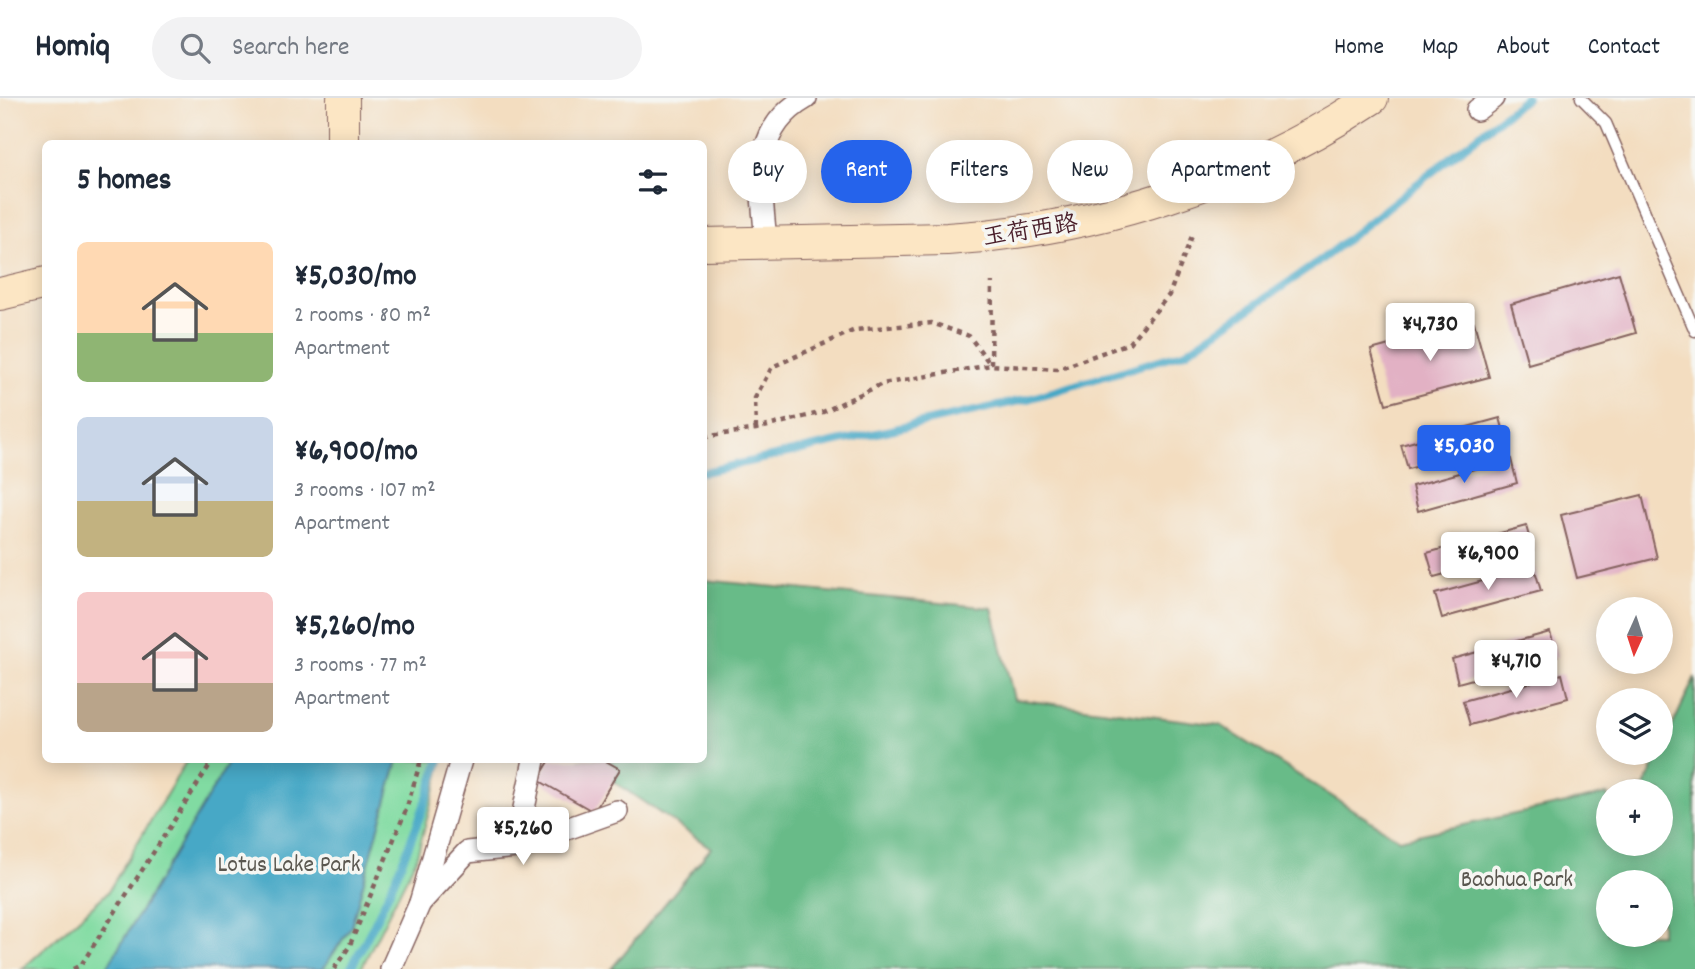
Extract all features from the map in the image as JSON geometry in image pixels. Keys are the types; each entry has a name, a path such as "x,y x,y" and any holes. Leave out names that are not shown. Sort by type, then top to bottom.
{"main road":[{"path":"343,98 343,140"},
{"name":"玉荷西路","path":"707,244 904,241 984,237 1051,228 1152,203 1232,172 1323,128 1372,98"},
{"path":"0,294 42,284"}],"street":[{"path":"766,243 761,180 764,149 776,121 793,101"},
{"path":"391,969 420,904 459,763"},
{"path":"516,847 533,763"},
{"path":"420,904 467,852 516,847 617,811"}],"lane":[{"path":"1581,98 1606,122 1695,331"}],"path":[{"path":"707,437 756,429 823,412 882,384 991,365 1058,369 1129,344 1169,295 1192,236"},
{"path":"991,365 992,282"},
{"path":"756,429 755,398 772,367 855,330 932,323 970,336 991,365"},
{"path":"73,969 81,965 211,763"},
{"path":"334,969 349,947 406,810 420,763"}],"green space":[{"name":"Baohua Park","path":"707,580 992,608 1014,699 1220,725 1399,839 1596,797 1596,856 1673,856 1673,779 1648,779 1654,765 1673,765 1673,724 1695,677 1695,969 611,969 711,848 586,763 707,763"},
{"name":"Lotus Lake Park","path":"185,763 442,763 416,859 361,969 22,969 108,892"}],"water":[{"name":"Lotus Lake Park","path":"228,763 397,763 351,927 323,969 106,969"}],"building":[{"path":"1619,273 1636,333 1528,364 1511,304"},
{"path":"1474,322 1489,377 1386,404 1371,350"},
{"path":"1500,418 1507,442 1408,469 1401,445"},
{"path":"1511,459 1517,483 1418,511 1412,486"},
{"path":"1642,495 1657,558 1577,578 1561,515"},
{"path":"1526,526 1533,550 1434,577 1427,553"},
{"path":"1534,567 1541,591 1442,618 1435,594"},
{"path":"1550,632 1557,656 1458,683 1452,659"},
{"path":"1562,674 1568,698 1470,725 1463,701"},
{"path":"548,763 609,763 620,769 594,812 538,780"}],"waterway":[{"path":"707,471 1028,399 1186,352 1317,263 1526,98"},
{"path":"350,969 377,919 400,867 439,763"}]}
